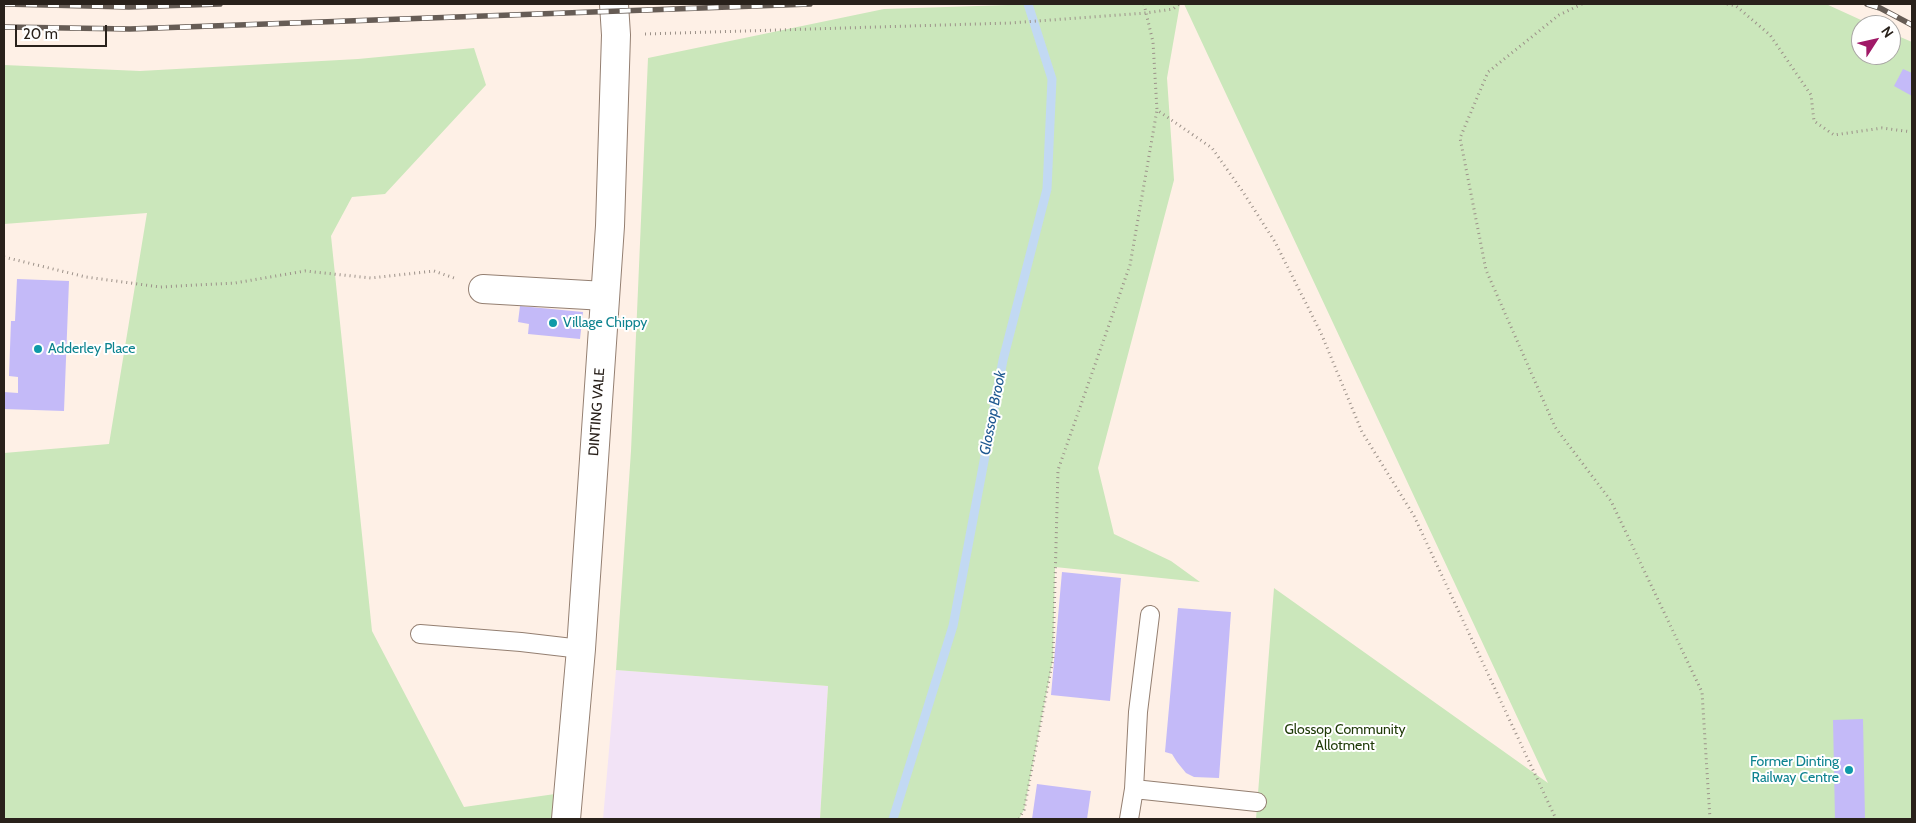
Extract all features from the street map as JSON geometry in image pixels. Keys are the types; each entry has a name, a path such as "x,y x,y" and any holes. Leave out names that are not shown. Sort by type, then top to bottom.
{"main road":[{"name":"DINTING VALE","path":"566,819 581,649 610,226 616,35 614,4"},
{"path":"483,289 605,296"}],"lane":[{"path":"1129,819 1134,789 1138,712 1150,615"},
{"path":"420,634 581,649"},
{"path":"1134,789 1257,802"}],"path":[{"path":"1019,819 1024,810 1052,659 1058,470 1130,265 1157,110 1153,42 1144,4"},
{"path":"616,35 1010,23 1146,13 1173,9 1179,4"},
{"path":"1582,4 1559,16 1488,72 1460,138 1486,270 1493,288 1555,427 1611,501 1702,692 1710,819"},
{"path":"1727,4 1736,6 1770,35 1811,95 1814,121 1820,126 1834,135 1882,128 1912,132"},
{"path":"1157,110 1212,148 1275,242 1321,333 1362,432 1414,516 1556,819"},
{"path":"4,257 86,277 160,287 235,283 305,272 371,278 434,271 483,289"}],"shaded area":[{"path":"616,670 828,686 820,819 603,819"}],"green space":[{"path":"1039,4 1180,4 1167,78 1174,180 1098,468 1114,534 1171,561 1200,582 1055,567 1053,659 1024,810 1019,819 820,819 828,686 616,670 631,451 648,58 884,9"},
{"name":"Glossop Community Allotment","path":"1184,4 1826,4 1851,15 1851,65 1901,65 1901,37 1912,42 1912,819 1256,819 1274,588 1548,783"},
{"path":"474,48 486,85 385,194 352,197 331,236 372,631 464,807 555,794 553,819 4,819 4,453 109,444 147,213 4,224 4,65 140,71 358,59"}],"building":[{"path":"1903,69 1912,73 1912,96 1894,86"},
{"name":"Adderley Place","path":"17,279 69,281 64,411 4,409 4,392 18,393 18,377 9,376 11,321 15,321"},
{"name":"Village Chippy","path":"520,306 583,312 580,339 528,334 529,324 518,322"},
{"path":"1062,572 1121,578 1110,701 1051,695"},
{"path":"1178,608 1231,612 1219,778 1194,777 1186,773 1172,754 1165,752"},
{"name":"Former Dinting Railway Centre","path":"1863,719 1865,819 1835,819 1833,720"},
{"path":"1037,784 1091,791 1087,819 1032,819"}],"waterway":[{"name":"Glossop Brook","path":"893,819 953,626 1003,360 1047,189 1052,79 1028,4"}],"railway":[{"path":"4,4 129,7 220,4"},
{"path":"4,27 130,29 810,4"},
{"path":"1867,4 1880,8 1912,25"}],"place":[{"name":"Village Chippy","path":"553,323"},
{"name":"Adderley Place","path":"38,349"},
{"name":"Former Dinting Railway Centre","path":"1849,770"}]}
